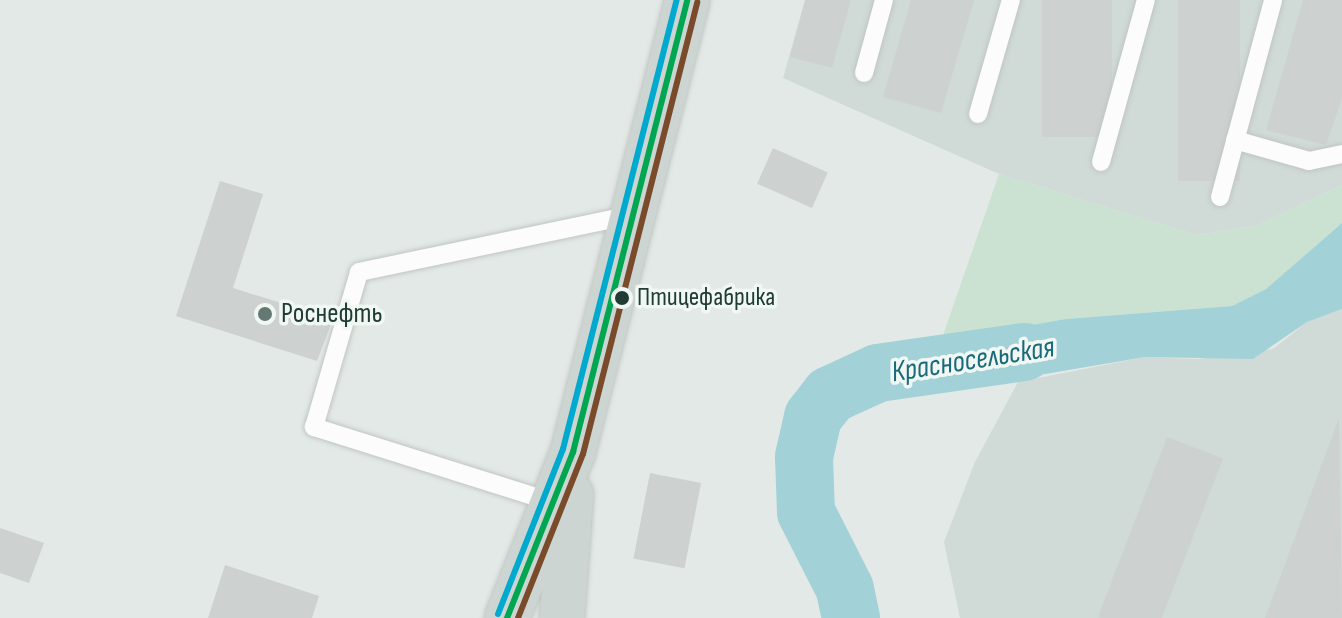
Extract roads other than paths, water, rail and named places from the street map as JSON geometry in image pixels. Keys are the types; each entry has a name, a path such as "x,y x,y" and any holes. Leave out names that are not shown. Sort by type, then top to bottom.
{"main road":[{"path":"507,618 573,452 628,216 687,0"},
{"path":"562,618 573,452"}],"lane":[{"path":"864,73 884,0"},
{"path":"978,114 1011,0"},
{"path":"1101,162 1146,0"},
{"path":"1220,197 1273,0"},
{"path":"1235,140 1309,161 1342,154"},
{"path":"555,503 314,427 359,272 628,216"}],"water":[{"path":"1342,223 1342,309 1307,322 1253,359 1145,357 952,390 941,341 1066,319 1232,306 1266,289"}],"waterway":[{"name":"Красносельская","path":"851,618 845,589 806,512 804,457 813,417 830,395 878,373 1024,352"}],"place":[{"name":"Птицефабрика","path":"622,298"},
{"name":"Роснефть","path":"265,314"}]}
